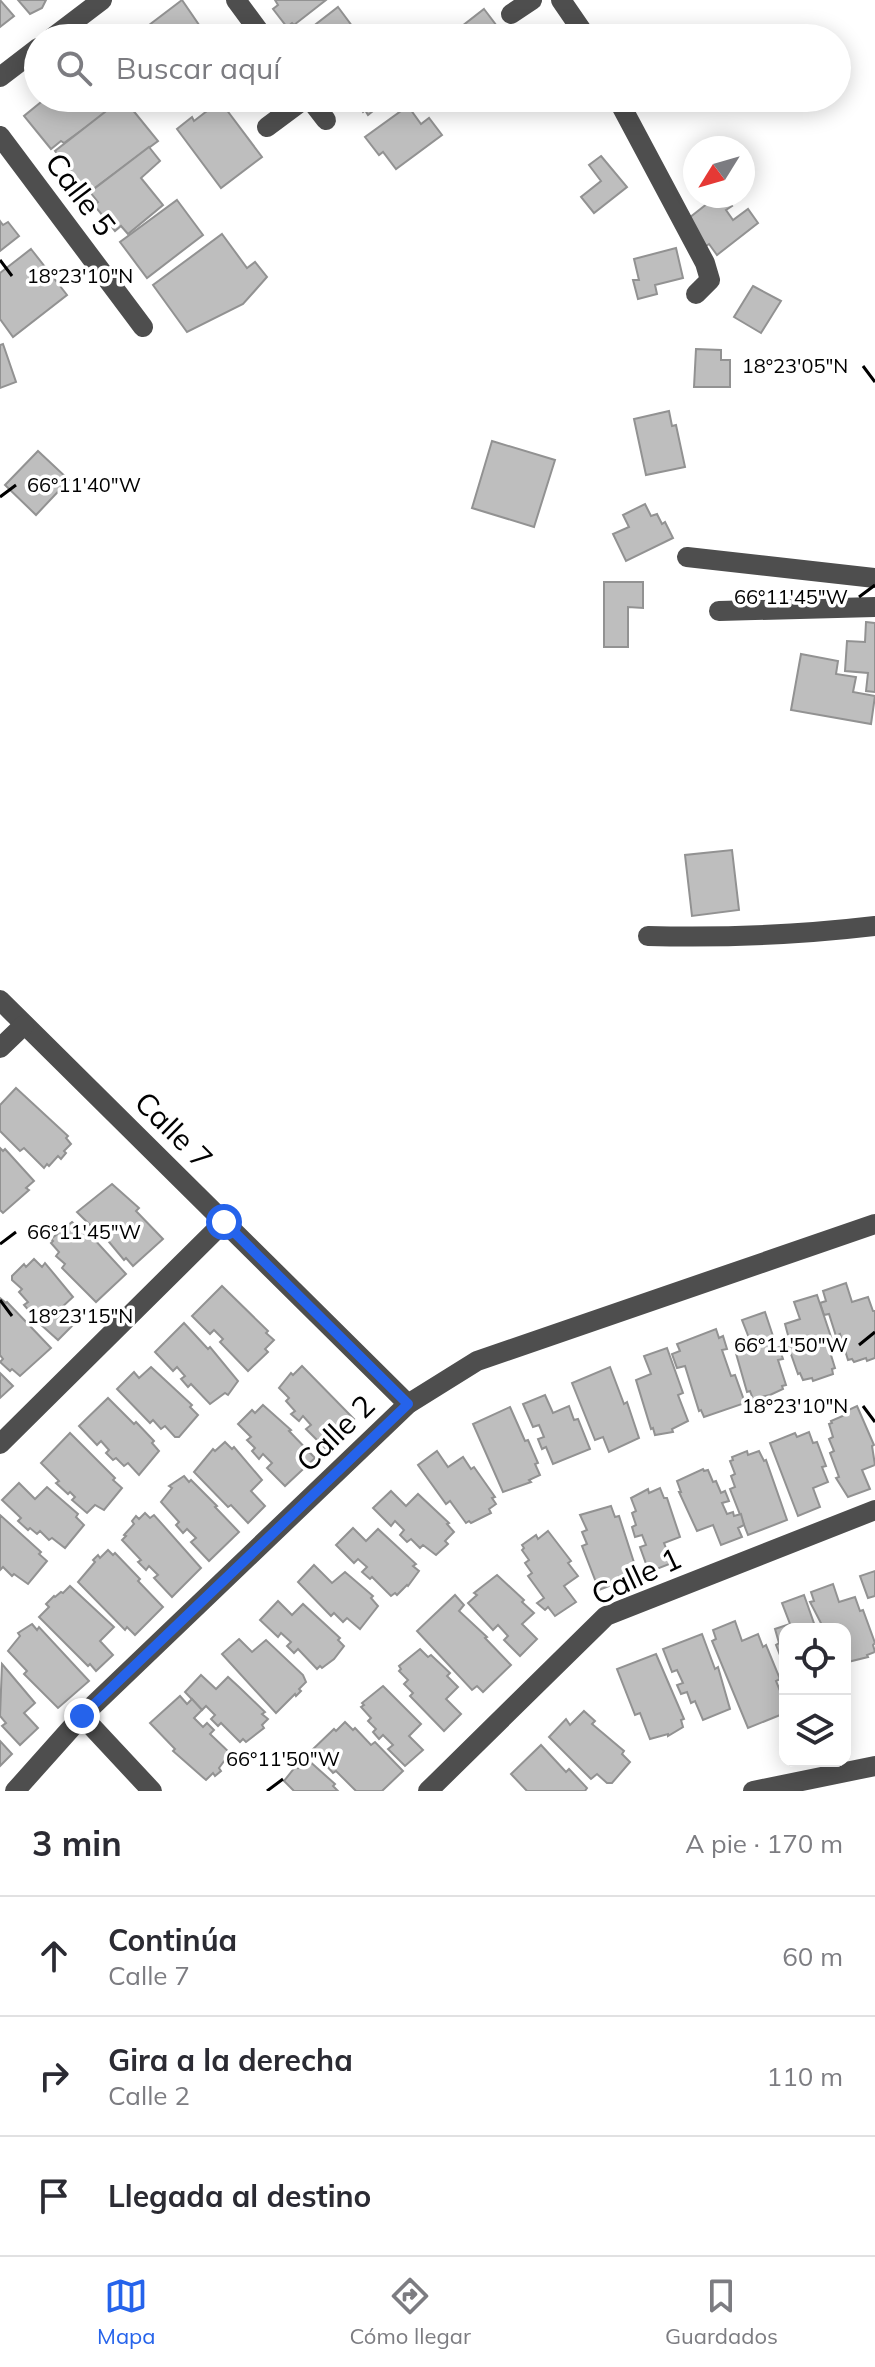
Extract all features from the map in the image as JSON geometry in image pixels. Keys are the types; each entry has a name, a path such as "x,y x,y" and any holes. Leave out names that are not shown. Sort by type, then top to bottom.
{"street":[{"path":"70,24 102,0"},
{"path":"236,0 254,24"},
{"path":"511,14 532,0"},
{"path":"561,0 577,24"},
{"path":"0,77 24,59"},
{"path":"267,127 288,112"},
{"path":"319,112 326,120"},
{"path":"624,112 705,263 710,280 696,294"},
{"name":"Calle 5","path":"0,136 143,327"},
{"path":"687,557 875,578"},
{"path":"719,611 875,607"},
{"path":"648,936 720,938 875,926"},
{"name":"Calle 7","path":"0,1000 408,1404"},
{"path":"0,1048 24,1025"},
{"path":"0,1444 224,1222"},
{"name":"Calle 2","path":"15,1791 82,1716 408,1404 477,1361 875,1224"},
{"name":"Calle 1","path":"428,1791 606,1616 875,1510"},
{"path":"82,1716 152,1791"},
{"path":"753,1791 875,1766"}],"building":[{"path":"0,0 14,16 0,27"},
{"path":"18,0 46,0 42,8 30,14"},
{"path":"182,0 198,24 150,24"},
{"path":"275,0 326,0 295,24 285,24 273,9 278,5"},
{"path":"338,7 351,24 316,24"},
{"path":"484,9 495,24 465,24"},
{"path":"29,112 107,112 51,149 24,116"},
{"path":"105,112 134,112 158,141 88,193 55,151"},
{"path":"206,112 228,112 262,157 221,188 177,129 192,117 194,121"},
{"path":"400,112 412,112 421,124 429,118 442,135 396,169 383,152 379,155 365,137"},
{"path":"149,147 160,161 141,178 163,205 128,234 121,226 115,231 94,205 98,202 90,192"},
{"path":"601,156 627,187 594,213 581,197 601,181 589,165"},
{"path":"177,200 203,235 147,278 120,242"},
{"path":"702,208 729,208 726,210 733,220 748,209 758,223 717,255 709,244 706,246 689,218"},
{"path":"0,221 3,225 8,222 19,236 0,251"},
{"path":"222,234 247,268 255,262 267,277 243,304 187,332 153,285"},
{"path":"676,248 683,278 655,285 657,294 638,299 633,280 639,280 634,259"},
{"path":"31,249 67,295 13,337 0,319 0,273"},
{"path":"753,286 781,301 761,333 734,317"},
{"path":"3,344 16,382 0,388 0,345"},
{"path":"696,349 721,350 721,360 730,360 730,387 694,387"},
{"path":"669,411 672,426 676,425 685,467 646,475 634,419"},
{"path":"492,441 555,460 534,527 472,508"},
{"path":"38,451 69,480 36,515 5,485"},
{"path":"645,504 651,516 657,514 662,524 665,522 673,538 626,561 613,534 629,527 623,515"},
{"path":"604,582 643,582 643,608 628,607 628,647 604,647"},
{"path":"866,622 875,623 875,692 866,691 868,673 845,671 847,641 865,642"},
{"path":"801,654 838,661 836,674 856,677 853,692 875,696 871,724 791,710"},
{"path":"732,850 739,910 692,916 685,855"},
{"path":"16,1088 68,1136 66,1138 71,1144 61,1159 58,1156 44,1168 24,1148 20,1151 0,1131 0,1105"},
{"path":"0,1148 5,1149 34,1181 26,1188 29,1190 3,1213 0,1210"},
{"path":"112,1184 139,1208 136,1211 163,1239 133,1266 77,1212"},
{"path":"72,1222 80,1229 83,1227 126,1274 96,1302 62,1268 65,1264 56,1256 59,1252 51,1243 51,1239"},
{"path":"34,1259 42,1267 45,1263 73,1297 61,1308 75,1323 58,1340 29,1314 24,1305 28,1302 19,1292 22,1289 12,1280 24,1264 26,1267"},
{"path":"846,1283 852,1302 868,1297 875,1311 875,1358 867,1361 866,1358 854,1362 848,1360 840,1334 836,1336 829,1314 824,1315 820,1303 826,1301 823,1291"},
{"path":"222,1286 274,1340 265,1349 268,1352 248,1371 220,1342 223,1339 214,1330 210,1334 192,1316"},
{"path":"817,1295 832,1340 827,1342 835,1368 832,1369 833,1374 813,1381 812,1378 803,1380 786,1340 789,1339 785,1324 800,1319 794,1302"},
{"path":"0,1298 51,1348 20,1376 0,1362 3,1359 0,1355"},
{"path":"765,1312 773,1336 767,1338 772,1350 779,1347 783,1359 778,1360 786,1385 770,1395 753,1399 750,1391 747,1392 733,1343 749,1338 742,1320"},
{"path":"184,1323 208,1349 210,1347 238,1381 228,1395 225,1393 210,1404 191,1384 188,1387 181,1379 185,1376 177,1367 173,1371 155,1352"},
{"path":"716,1329 719,1338 723,1336 727,1349 722,1350 745,1403 704,1417 699,1411 685,1366 677,1368 672,1354 680,1351 677,1344"},
{"path":"667,1348 683,1393 678,1395 688,1421 672,1429 673,1432 655,1435 636,1380 651,1374 644,1356"},
{"path":"302,1366 354,1419 325,1448 306,1429 311,1425 303,1416 299,1421 291,1414 295,1411 286,1401 289,1398 279,1388 291,1373 293,1375"},
{"path":"151,1367 192,1405 190,1407 198,1415 179,1437 175,1437 165,1426 161,1429 153,1420 150,1423 117,1389 134,1372 139,1378"},
{"path":"610,1367 624,1404 627,1402 639,1438 609,1452 603,1437 595,1440 572,1383"},
{"path":"0,1373 13,1386 0,1398"},
{"path":"545,1395 553,1413 569,1406 590,1449 553,1464 546,1447 542,1449 538,1439 544,1437 539,1425 533,1427 523,1404"},
{"path":"108,1398 134,1424 136,1422 159,1451 139,1475 128,1463 124,1466 116,1458 113,1460 101,1441 97,1445 79,1426"},
{"path":"263,1405 291,1430 315,1458 285,1486 267,1468 272,1463 263,1454 259,1459 252,1451 255,1448 247,1440 251,1437 238,1424 252,1410 255,1413"},
{"path":"857,1406 874,1445 875,1465 862,1470 870,1489 848,1497 836,1478 839,1477 830,1453 834,1451 829,1439 833,1437 829,1424"},
{"path":"510,1407 525,1441 528,1440 540,1475 529,1480 531,1482 503,1492 473,1424"},
{"path":"809,1432 813,1443 817,1442 828,1482 813,1488 820,1507 798,1516 770,1443 795,1433 797,1437"},
{"path":"70,1433 122,1488 104,1510 95,1505 87,1513 72,1500 75,1497 70,1492 68,1494 56,1483 59,1481 41,1463"},
{"path":"225,1442 232,1449 234,1447 262,1480 251,1491 265,1506 248,1523 194,1472 213,1449 215,1451"},
{"path":"437,1451 448,1467 463,1457 471,1469 474,1467 495,1497 492,1498 496,1504 489,1509 491,1513 466,1523 450,1501 446,1504 418,1465"},
{"path":"747,1451 748,1455 759,1451 766,1460 787,1520 748,1535 730,1489 735,1487 731,1476 735,1474 730,1461 732,1457"},
{"path":"703,1469 708,1470 721,1493 725,1491 729,1501 722,1503 727,1514 741,1514 744,1525 738,1528 742,1537 721,1545 713,1525 697,1531 677,1481"},
{"path":"184,1476 217,1506 239,1532 209,1561 191,1542 196,1538 187,1529 183,1533 176,1525 179,1522 161,1502 172,1488 169,1486"},
{"path":"19,1483 35,1499 47,1487 78,1514 76,1517 84,1525 65,1548 40,1531 37,1534 30,1528 28,1530 18,1521 21,1518 2,1500"},
{"path":"660,1488 664,1498 667,1498 680,1537 664,1543 672,1563 649,1572 640,1547 646,1545 642,1535 635,1537 632,1527 636,1525 632,1513 636,1511 631,1498 648,1489 649,1493"},
{"path":"391,1491 406,1506 418,1494 449,1523 454,1532 445,1541 448,1544 436,1555 423,1545 420,1548 411,1539 407,1542 400,1535 404,1530 395,1521 391,1526 373,1508"},
{"path":"611,1506 615,1517 619,1516 638,1575 599,1590 582,1546 587,1544 582,1532 587,1530 580,1515"},
{"path":"145,1513 150,1518 154,1515 201,1568 172,1597 154,1578 158,1575 149,1566 146,1570 122,1540 136,1516 139,1519"},
{"path":"0,1515 47,1561 28,1584 3,1567 0,1570"},
{"path":"353,1528 366,1541 378,1529 416,1564 413,1566 419,1571 397,1595 391,1596 372,1577 370,1579 362,1572 367,1567 358,1559 354,1563 336,1545"},
{"path":"548,1531 571,1561 568,1563 578,1576 564,1586 576,1602 555,1616 548,1607 545,1610 537,1603 544,1598 528,1576 532,1573 525,1563 529,1560 522,1550 522,1545"},
{"path":"108,1550 113,1555 115,1553 163,1607 135,1635 127,1627 125,1630 78,1582 95,1562 93,1560"},
{"path":"314,1565 332,1583 345,1572 373,1596 371,1598 378,1606 360,1629 347,1618 343,1622 334,1613 331,1616 298,1582"},
{"path":"875,1571 875,1596 868,1598 860,1576"},
{"path":"497,1575 534,1613 522,1624 537,1639 520,1656 504,1640 508,1636 498,1625 493,1630 468,1603 477,1595 474,1593"},
{"path":"833,1584 839,1602 855,1597 875,1643 875,1652 851,1661 851,1623 821,1623 810,1602 814,1601 811,1592"},
{"path":"70,1586 114,1627 100,1641 113,1655 96,1671 39,1617 54,1596"},
{"path":"455,1595 464,1605 459,1611 511,1665 483,1692 477,1686 472,1690 417,1631"},
{"path":"804,1595 814,1623 790,1623 782,1603"},
{"path":"278,1601 292,1615 303,1604 340,1638 338,1640 344,1646 334,1659 317,1669 298,1649 294,1653 287,1646 291,1642 281,1633 278,1637 260,1620"},
{"path":"735,1621 742,1641 758,1634 779,1677 776,1681 779,1715 748,1728 712,1641 716,1639 713,1630"},
{"path":"32,1624 37,1630 39,1627 89,1681 58,1708 24,1674 27,1671 8,1651 20,1636 18,1633"},
{"path":"702,1634 715,1669 718,1667 730,1709 703,1720 695,1701 691,1703 687,1692 681,1694 677,1685 683,1683 677,1670 672,1672 663,1649"},
{"path":"239,1639 252,1652 266,1640 303,1675 306,1682 299,1689 301,1691 276,1713 222,1654"},
{"path":"420,1649 450,1673 447,1676 458,1687 446,1699 461,1714 444,1731 410,1696 413,1693 404,1684 408,1680 399,1671 399,1666"},
{"path":"656,1654 684,1719 681,1720 683,1727 668,1736 650,1739 640,1713 635,1715 617,1669"},
{"path":"2,1664 35,1703 24,1713 38,1728 20,1745 2,1726 6,1723 0,1716"},
{"path":"201,1675 216,1689 228,1677 265,1712 262,1714 268,1719 262,1725 264,1728 246,1742 243,1739 240,1742 221,1723 218,1726 211,1719 215,1715 206,1706 202,1710 185,1692"},
{"path":"383,1686 421,1724 409,1736 423,1750 405,1766 388,1749 393,1745 383,1735 379,1739 373,1732 376,1729 368,1721 371,1718 361,1707"},
{"path":"180,1696 187,1704 192,1699 202,1710 194,1718 203,1727 207,1723 214,1730 210,1734 230,1753 219,1768 221,1771 215,1776 213,1773 206,1780 173,1751 175,1749 150,1723"},
{"path":"584,1711 595,1721 592,1724 624,1751 622,1754 630,1762 612,1783 607,1783 597,1774 591,1779 549,1737 566,1719 570,1725"},
{"path":"345,1722 371,1745 375,1742 403,1771 382,1791 356,1791 336,1771 333,1773 312,1750"},
{"path":"0,1741 12,1754 0,1766"},
{"path":"541,1745 566,1772 569,1769 587,1788 585,1791 527,1791 511,1774"},
{"path":"307,1759 335,1784 333,1786 338,1791 294,1791 284,1781 296,1766 298,1768"}],"route":[{"path":"82,1716 408,1404 224,1222"}]}
